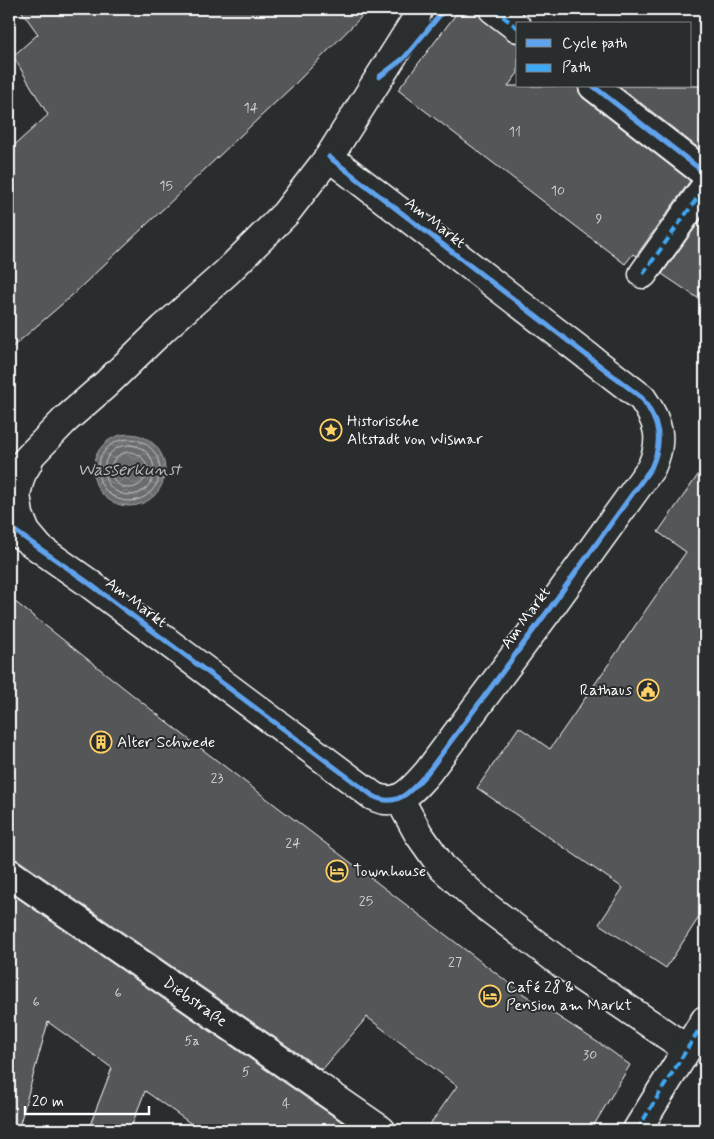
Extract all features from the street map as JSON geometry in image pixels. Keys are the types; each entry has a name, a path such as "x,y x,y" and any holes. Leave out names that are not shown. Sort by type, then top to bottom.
{"street":[{"path":"9,480 33,452 65,420 227,272 285,214 329,157 415,22 418,9"},
{"path":"492,9 516,27"},
{"path":"596,88 704,174 643,274"},
{"name":"Am Markt","path":"40,548 373,796 389,801 399,798 412,789 428,772 651,468 657,455 659,434 652,414 642,398 329,157"},
{"path":"33,452 21,475 16,494 19,515 26,532 40,548"},
{"path":"9,530 14,531 40,548"},
{"path":"399,798 418,833 442,867 483,904 565,966 687,1049"},
{"name":"Diebstraße","path":"9,873 381,1130"},
{"path":"637,1130 705,1020"}],"water":[{"name":"Wasserkunst","path":"136,434 155,444 163,456 165,470 163,484 155,496 143,504 122,506 103,496 95,484 93,463 103,444 115,436"}],"building":[{"path":"20,9 369,9 295,84 143,228 68,299 9,350 9,150 48,115 13,56 38,34"},
{"path":"460,9 478,9 479,15 484,21 509,40 516,42 516,76 508,86 516,86 516,88 578,88 583,98 690,181 636,256 633,254 625,264 398,90"},
{"path":"692,86 705,86 705,153 622,88 692,88"},
{"path":"705,214 705,303 662,274"},
{"name":"Rathaus","path":"705,465 705,908 666,968 599,924 623,888 477,788 519,727 550,749 686,552 658,532"},
{"path":"9,597 186,737 522,993 630,1065 591,1130 426,1130 457,1086 367,1017 322,1070 18,860 9,858"},
{"path":"9,892 354,1130 200,1130 145,1091 130,1130 88,1130 112,1068 48,1022 19,1127 9,1125"}],"marked path":[{"path":"493,9 516,26"},
{"path":"643,274 705,187"},
{"path":"637,1130 705,1020"}],"cycle path":[{"path":"379,77 404,58 445,9"},
{"path":"596,88 705,173"},
{"path":"9,529 15,531 86,581 373,796 390,800 404,796 428,772 651,468 657,449 658,432 656,423 642,398 329,157"}],"place":[{"name":"Historische Altstadt von Wismar","path":"331,430"},
{"name":"Rathaus","path":"648,690"},
{"name":"Alter Schwede","path":"101,742"},
{"name":"Townhouse","path":"337,871"},
{"name":"Café 28 & Pension am Markt","path":"490,996"}]}
